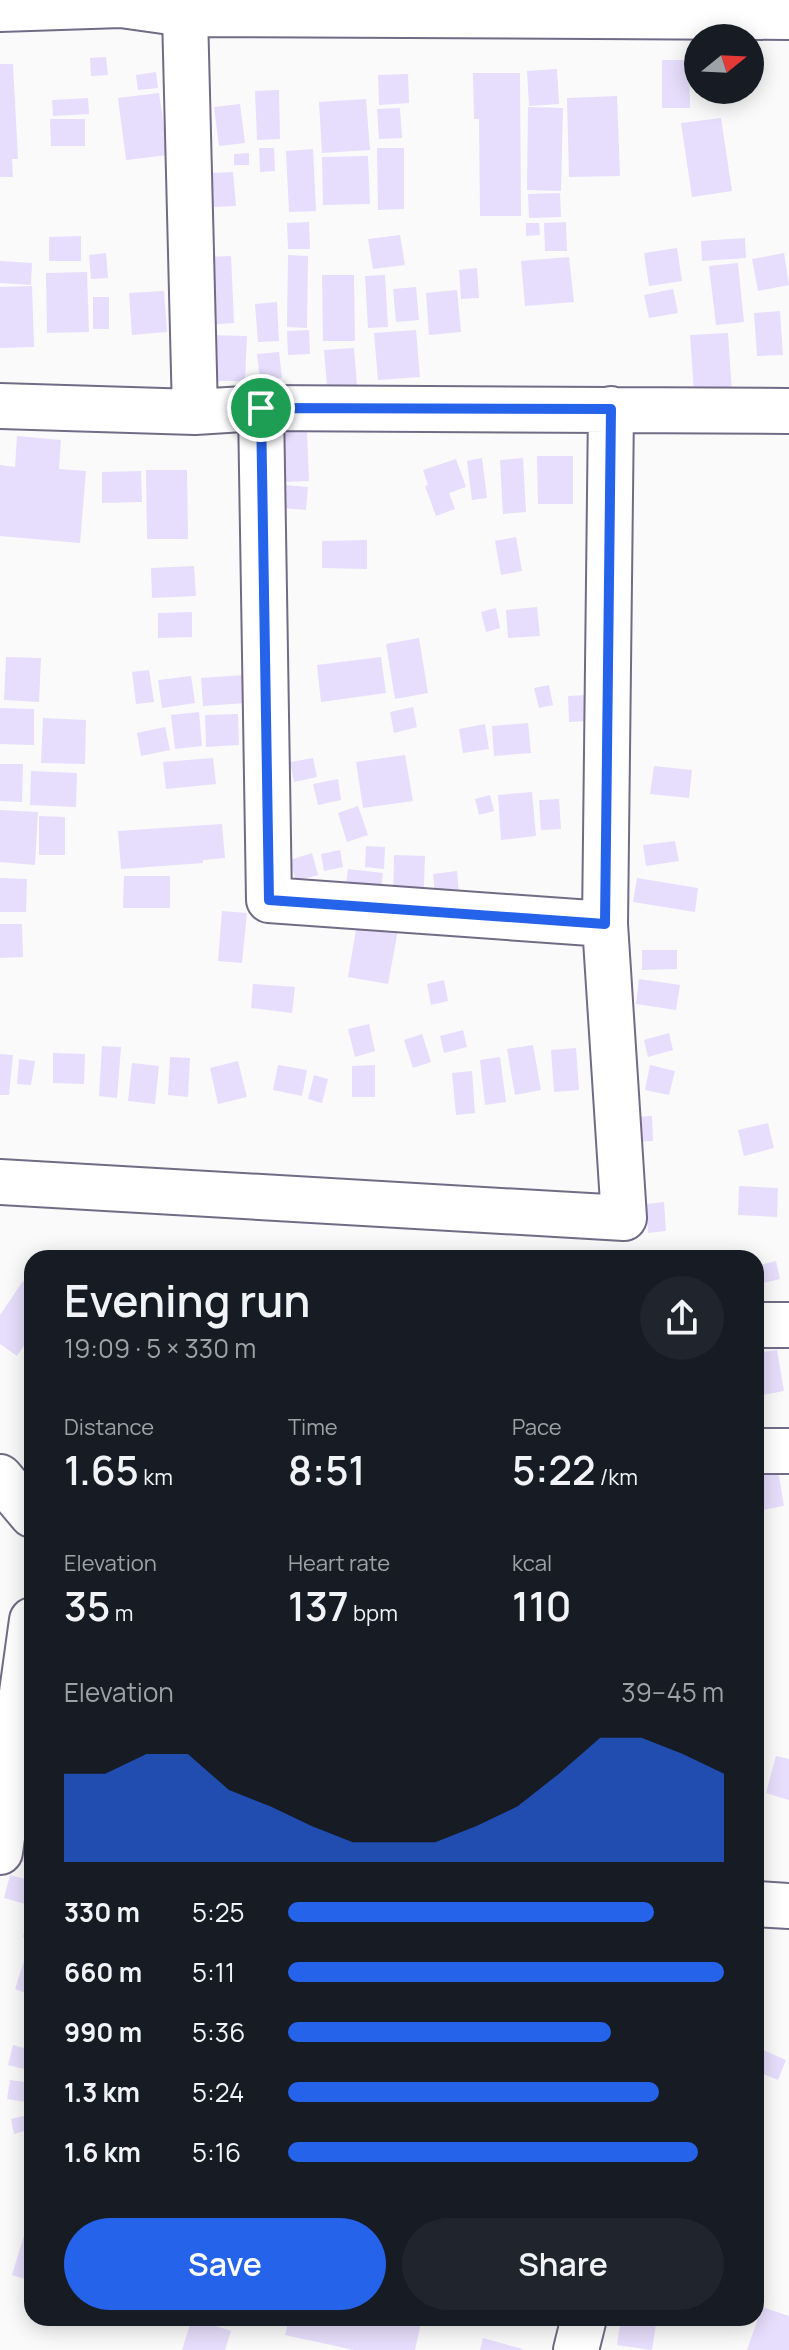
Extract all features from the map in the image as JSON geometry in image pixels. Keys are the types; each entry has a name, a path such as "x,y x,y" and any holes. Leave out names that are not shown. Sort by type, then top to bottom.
{"street":[{"path":"0,9 121,3 185,14 789,17"},
{"path":"185,14 195,412"},
{"path":"0,406 195,412 261,408 789,411"},
{"path":"261,408 269,900 605,924"},
{"path":"0,1182 624,1218 605,924 611,409"},
{"path":"764,1325 789,1325"},
{"path":"764,1451 789,1451"},
{"path":"0,1477 24,1506"},
{"path":"0,1852 24,1678"},
{"path":"764,1904 789,1906"},
{"path":"576,2350 582,2326"}],"building":[{"path":"106,57 108,75 91,76 90,58"},
{"path":"662,60 684,60 684,104 690,104 690,108 662,108"},
{"path":"0,64 13,64 18,159 12,159 13,177 0,177"},
{"path":"557,69 559,104 529,106 527,71"},
{"path":"156,72 158,88 138,90 136,75"},
{"path":"473,73 520,73 521,216 480,216 479,119 474,119"},
{"path":"408,74 409,103 379,105 378,75"},
{"path":"279,90 280,139 257,140 255,91"},
{"path":"159,93 168,155 126,160 118,98"},
{"path":"617,96 620,176 569,177 567,98"},
{"path":"88,98 89,114 53,116 52,100"},
{"path":"366,99 370,150 322,153 319,102"},
{"path":"240,104 245,143 219,146 214,107"},
{"path":"528,107 563,108 561,191 527,190"},
{"path":"400,108 402,138 379,139 377,109"},
{"path":"721,118 732,191 692,197 681,123"},
{"path":"50,119 85,119 85,146 51,146"},
{"path":"259,148 274,148 275,171 260,172"},
{"path":"377,148 404,148 404,209 378,210"},
{"path":"313,149 316,211 289,212 286,151"},
{"path":"249,153 249,165 234,165 234,154"},
{"path":"368,156 370,204 323,205 322,157"},
{"path":"233,172 236,206 212,207 210,173"},
{"path":"560,193 561,217 529,218 528,194"},
{"path":"309,222 310,249 288,249 287,223"},
{"path":"566,222 567,251 545,251 544,223"},
{"path":"526,223 539,223 540,235 526,236"},
{"path":"400,235 405,265 373,269 368,239"},
{"path":"81,236 81,261 49,261 49,237"},
{"path":"745,238 746,258 702,261 701,241"},
{"path":"677,248 682,281 649,286 644,253"},
{"path":"106,253 108,278 91,279 89,255"},
{"path":"784,253 789,285 758,291 752,259"},
{"path":"288,255 308,256 307,328 287,327"},
{"path":"231,256 234,323 208,325 205,257"},
{"path":"569,257 574,302 525,306 521,261"},
{"path":"0,261 32,263 31,285 0,283"},
{"path":"738,263 744,322 716,325 709,266"},
{"path":"477,268 479,298 461,299 459,270"},
{"path":"87,272 89,332 47,333 46,273"},
{"path":"322,275 354,275 355,341 323,341"},
{"path":"385,275 388,327 368,328 365,276"},
{"path":"32,286 34,347 0,348 0,287"},
{"path":"416,287 419,320 396,322 393,289"},
{"path":"673,289 678,313 649,318 644,295"},
{"path":"457,290 461,332 429,335 426,293"},
{"path":"164,291 167,332 132,335 129,293"},
{"path":"93,297 109,297 109,329 93,329"},
{"path":"277,302 279,341 258,342 255,304"},
{"path":"780,311 783,355 757,356 754,313"},
{"path":"309,330 310,354 288,355 287,331"},
{"path":"416,330 420,377 378,380 374,333"},
{"path":"728,333 732,392 694,394 690,335"},
{"path":"207,335 247,336 245,381 206,381"},
{"path":"354,348 357,385 327,387 324,350"},
{"path":"279,352 282,378 260,380 257,354"},
{"path":"281,432 307,432 309,481 283,482"},
{"path":"17,436 61,440 59,469 86,471 80,543 0,536 0,465 15,467"},
{"path":"537,456 573,456 573,504 538,504"},
{"path":"482,458 487,498 472,500 467,461"},
{"path":"523,458 526,512 503,514 500,460"},
{"path":"456,459 466,487 449,493 455,509 436,516 425,486 428,485 423,470"},
{"path":"146,470 187,470 188,539 147,539"},
{"path":"141,471 142,502 102,503 102,472"},
{"path":"285,485 308,487 306,510 282,508"},
{"path":"516,537 522,571 501,575 495,541"},
{"path":"367,540 367,569 322,568 322,541"},
{"path":"194,566 196,596 152,598 151,568"},
{"path":"537,607 540,636 508,638 506,610"},
{"path":"496,608 500,628 486,632 481,612"},
{"path":"192,612 192,637 158,638 158,613"},
{"path":"419,638 428,693 395,699 386,644"},
{"path":"6,657 41,658 39,702 4,700"},
{"path":"381,657 386,693 321,702 317,665"},
{"path":"149,670 154,702 136,704 132,672"},
{"path":"244,675 246,703 203,706 201,678"},
{"path":"191,676 195,703 162,708 158,680"},
{"path":"549,685 553,705 539,708 534,688"},
{"path":"587,695 588,721 569,722 568,696"},
{"path":"413,707 417,727 394,733 390,712"},
{"path":"0,708 34,709 34,745 0,744"},
{"path":"199,712 202,746 175,749 171,715"},
{"path":"238,714 239,745 206,747 205,715"},
{"path":"43,718 86,720 85,764 41,763"},
{"path":"528,723 531,753 494,756 492,726"},
{"path":"485,724 489,749 463,753 459,729"},
{"path":"165,727 170,750 141,756 137,733"},
{"path":"405,755 413,801 363,808 356,762"},
{"path":"213,758 216,784 166,789 163,762"},
{"path":"313,758 317,777 294,782 290,762"},
{"path":"0,764 23,764 22,802 0,801"},
{"path":"654,766 692,770 689,798 650,794"},
{"path":"31,771 77,773 76,807 30,805"},
{"path":"338,779 341,800 318,805 313,784"},
{"path":"532,792 536,836 501,840 498,795"},
{"path":"490,795 494,811 479,815 475,799"},
{"path":"559,799 561,829 541,830 539,800"},
{"path":"358,806 368,835 347,842 338,813"},
{"path":"0,810 38,812 35,865 0,862"},
{"path":"39,816 65,817 65,855 39,855"},
{"path":"222,824 225,858 203,860 203,863 121,869 118,831"},
{"path":"675,841 679,861 646,866 643,845"},
{"path":"366,846 385,847 384,869 365,867"},
{"path":"340,850 343,867 324,871 321,854"},
{"path":"312,853 318,875 296,881 290,860"},
{"path":"394,855 425,856 423,910 393,908"},
{"path":"348,869 383,873 380,898 345,893"},
{"path":"457,871 460,904 436,906 433,874"},
{"path":"124,876 170,876 170,908 123,908"},
{"path":"0,878 27,879 26,912 0,912"},
{"path":"637,878 698,888 695,912 633,902"},
{"path":"222,911 247,913 242,963 218,961"},
{"path":"358,918 399,925 388,984 348,977"},
{"path":"0,924 22,924 23,957 0,958"},
{"path":"642,950 677,950 677,969 642,970"},
{"path":"639,979 680,985 676,1010 636,1004"},
{"path":"444,980 448,1001 431,1005 427,984"},
{"path":"253,984 295,987 292,1013 251,1008"},
{"path":"369,1024 375,1051 355,1057 348,1029"},
{"path":"463,1030 467,1047 444,1053 440,1036"},
{"path":"669,1033 673,1050 648,1057 644,1040"},
{"path":"422,1034 431,1062 413,1068 404,1040"},
{"path":"533,1045 541,1090 515,1095 507,1049"},
{"path":"102,1046 121,1047 117,1098 99,1096"},
{"path":"576,1048 579,1090 554,1092 551,1050"},
{"path":"53,1053 85,1054 84,1084 53,1083"},
{"path":"0,1054 13,1055 9,1095 0,1095"},
{"path":"170,1057 190,1058 188,1097 168,1095"},
{"path":"500,1057 506,1102 485,1105 480,1060"},
{"path":"19,1059 35,1061 31,1085 17,1084"},
{"path":"238,1061 247,1097 218,1104 210,1068"},
{"path":"132,1063 159,1066 155,1104 128,1101"},
{"path":"278,1065 307,1070 302,1096 273,1090"},
{"path":"375,1065 375,1097 352,1097 352,1066"},
{"path":"650,1065 675,1071 669,1095 645,1090"},
{"path":"472,1071 475,1113 456,1115 452,1073"},
{"path":"314,1075 328,1079 322,1103 308,1099"},
{"path":"652,1116 653,1141 636,1142 635,1117"},
{"path":"768,1123 774,1148 744,1156 738,1130"},
{"path":"739,1186 778,1188 777,1217 738,1215"},
{"path":"664,1202 666,1231 648,1233 646,1204"},
{"path":"776,1261 780,1279 764,1283 764,1264"},
{"path":"24,1282 24,1346 17,1356 0,1344 0,1315"},
{"path":"777,1350 784,1391 764,1395 764,1352"},
{"path":"778,1470 784,1506 764,1510 764,1473"},
{"path":"776,1756 789,1759 789,1800 766,1793"},
{"path":"22,1836 24,1837 24,1862 14,1858"},
{"path":"10,1875 24,1879 24,1904 4,1898"},
{"path":"24,1961 24,1992 15,1989"},
{"path":"13,2045 24,2048 24,2069 8,2065"},
{"path":"764,2050 786,2060 778,2080 764,2074"},
{"path":"10,2080 24,2082 24,2102 7,2099"},
{"path":"24,2116 24,2131 14,2134 11,2119"},
{"path":"24,2235 24,2279 12,2275"},
{"path":"764,2308 789,2316 789,2350 747,2350 755,2326 764,2326"},
{"path":"190,2326 216,2326 231,2331 225,2350 182,2350"},
{"path":"287,2326 420,2326 415,2350 354,2350 285,2335"},
{"path":"620,2326 656,2326 652,2350 617,2345"},
{"path":"483,2338 523,2349 480,2350"}],"route":[{"path":"261,408 611,409 605,924 269,900 261,408"}]}
